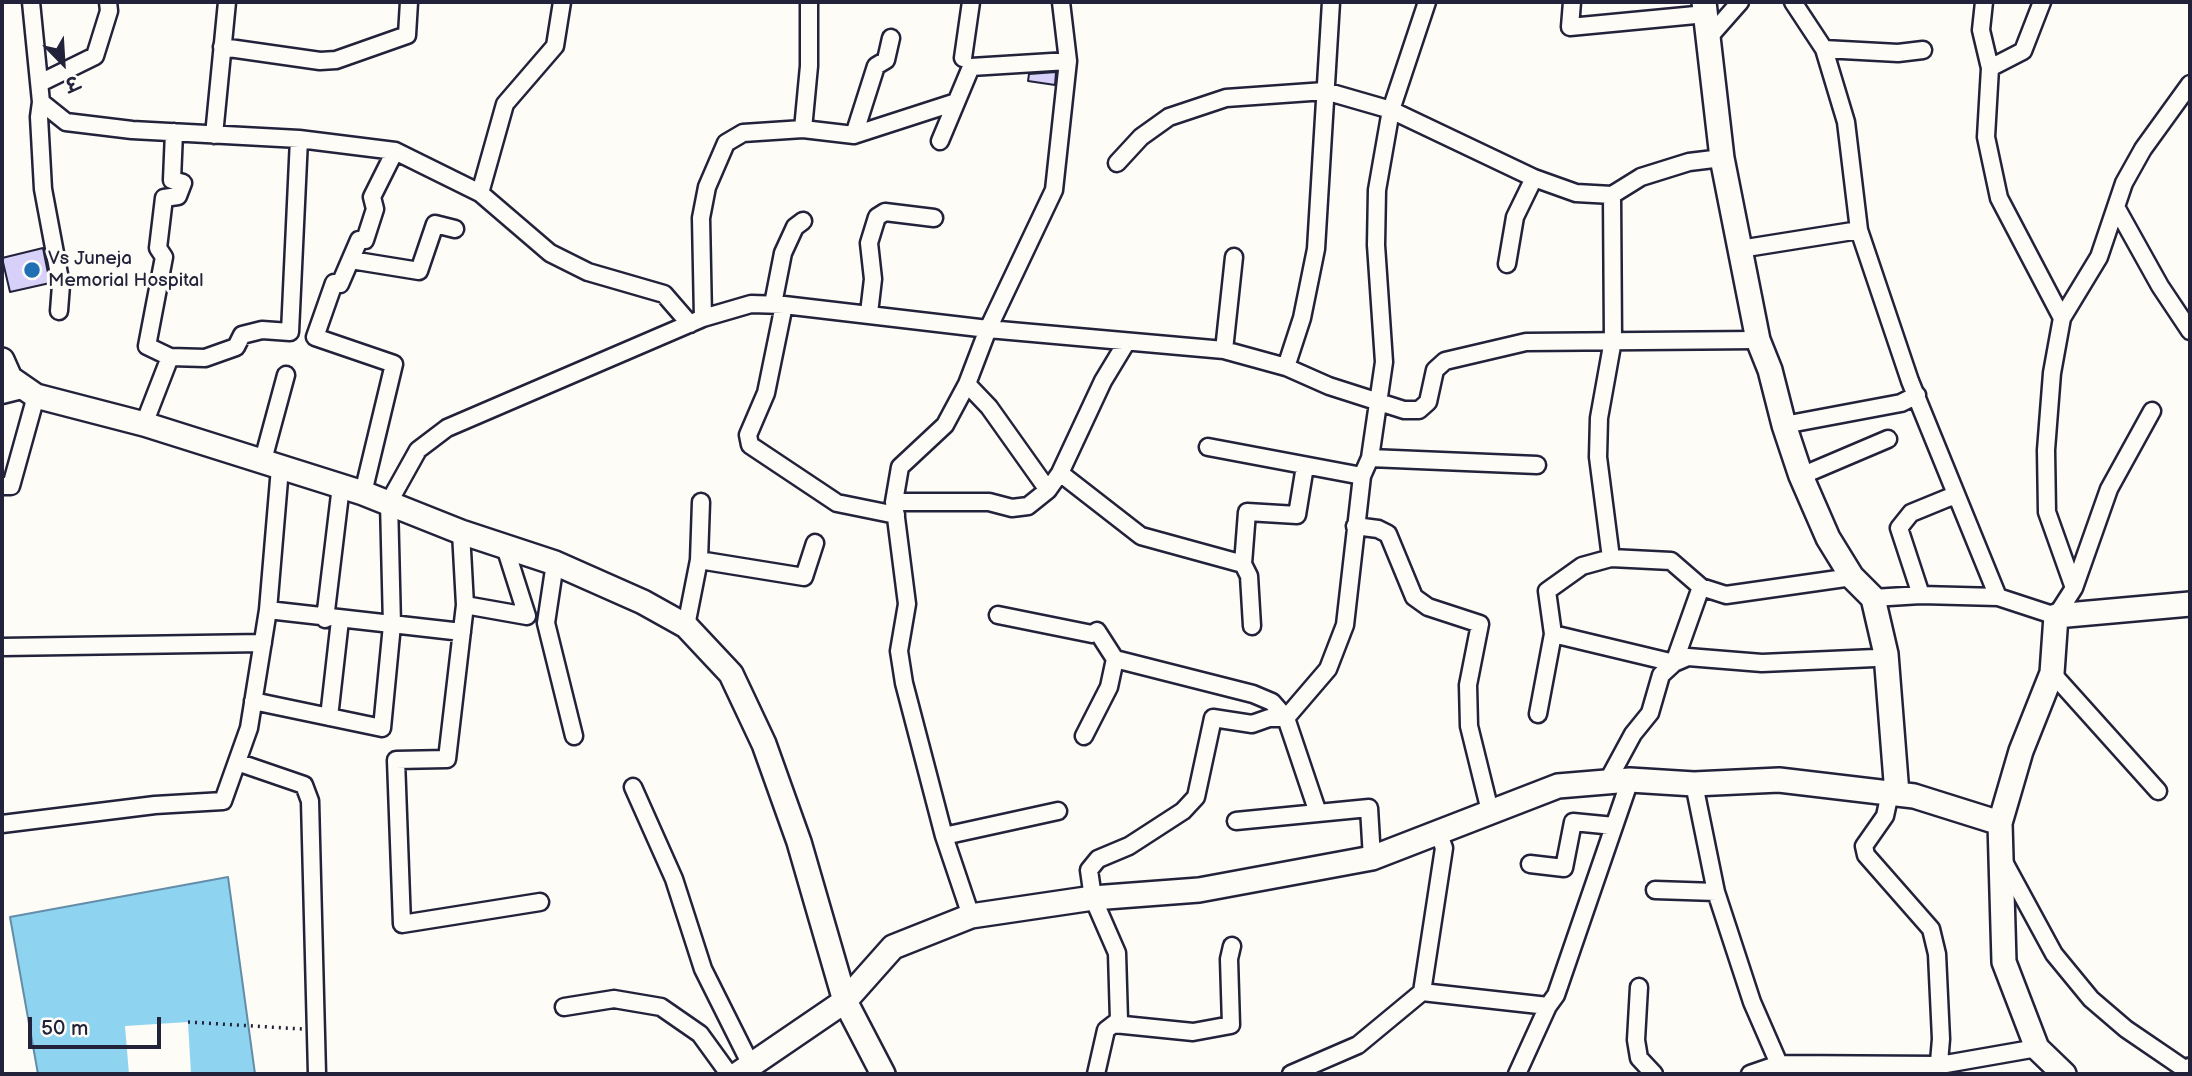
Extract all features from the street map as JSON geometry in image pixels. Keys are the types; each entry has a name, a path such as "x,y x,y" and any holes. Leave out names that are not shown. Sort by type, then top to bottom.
{"street":[{"path":"31,2 40,83 41,102 38,117 43,190 61,285 59,311"},
{"path":"40,83 95,56 109,11 108,2"},
{"path":"215,135 227,2"},
{"path":"222,47 284,57 336,60 407,36 409,2"},
{"path":"480,193 505,104 555,46 562,2"},
{"path":"803,129 809,66 808,2"},
{"path":"963,58 971,2"},
{"path":"971,916 944,836 914,731 899,651 907,604 895,508 901,467 945,425 967,383 988,329 1054,190 1068,61 1061,2"},
{"path":"1286,367 1302,318 1316,249 1331,2"},
{"path":"1096,1074 1106,1030 1119,1020 1117,953 1093,898 1089,870 1098,859 1129,846 1183,811 1196,797 1213,718 1252,724 1269,718 1286,718 1328,669 1345,625 1362,476 1370,457 1384,362 1377,245 1377,190 1391,110 1427,2"},
{"path":"1572,2 1570,27 1707,17 1740,2"},
{"path":"1793,2 1824,49 1846,122 1858,230 1955,495 1998,597"},
{"path":"1984,2 1980,30 1990,68 1986,137 1999,198 2062,318"},
{"path":"1990,68 2023,51 2042,2"},
{"path":"1707,17 1722,158 1758,340 1770,370 1801,476 1828,538 1852,577 1873,598 1886,654 1894,794 1885,816 1864,846 1866,855 1931,929 1937,954 1939,1070"},
{"path":"854,135 876,66 886,60 891,38"},
{"path":"1824,49 1898,53 1923,50"},
{"path":"940,141 971,66 1068,61"},
{"path":"2074,589 2048,512 2046,450 2052,373 2062,318 2099,257 2124,183 2143,149 2190,84"},
{"path":"1117,163 1141,137 1169,117 1226,98 1325,91 1391,110 1534,178 1576,192 1612,195 1641,177 1689,162 1722,158"},
{"path":"41,102 66,122 215,135 299,139 395,151 480,193 551,253 588,272 664,294 696,321"},
{"path":"696,321 701,218 716,161 726,143 743,133 803,129 854,135 956,102"},
{"path":"174,132 172,180 183,183 178,196 164,198 158,248 164,257 147,346 170,357 205,358 236,347 242,335 262,330 290,332 299,139"},
{"path":"329,717 333,620 352,489 394,364 315,337 334,284 340,284 359,240 365,240 376,209 372,197 395,151"},
{"path":"1507,264 1515,217 1534,178"},
{"path":"1611,558 1598,457 1598,418 1613,340 1612,195"},
{"path":"2116,207 2160,286 2190,331"},
{"path":"869,313 873,279 869,243 877,218 885,212 934,218"},
{"path":"803,221 795,227 783,253 779,304 766,393 748,435 750,445 837,502 895,508 989,502 1012,508 1028,506 1048,490 1060,473 1103,381 1126,343"},
{"path":"351,260 419,271 435,224 455,229"},
{"path":"1740,249 1858,230"},
{"path":"1224,350 1234,257"},
{"path":"253,701 382,728 393,625 388,502 418,450 447,428 696,321 751,304 779,304 988,329 1224,350 1286,367 1329,386 1404,410 1419,410 1428,402 1435,370 1445,360 1525,342 1758,340"},
{"path":"144,424 170,357"},
{"path":"2,359 10,378 31,393"},
{"path":"2,824 155,805 223,801 249,728 268,610 272,464 286,375"},
{"path":"967,383 989,407 1048,490"},
{"path":"2,486 11,486 31,393"},
{"path":"2,395 31,393 144,424 352,489 461,532 555,563 643,602 686,626 731,674 764,744 799,842 845,1001 883,1074"},
{"path":"1784,425 1901,403 1917,395"},
{"path":"2064,1074 2036,1048 2004,962 2000,823 2021,751 2052,673 2056,616 2074,589 2109,489 2152,411"},
{"path":"1801,476 1888,439"},
{"path":"1208,447 1362,476"},
{"path":"1370,457 1537,465"},
{"path":"1252,625 1249,576 1243,564 1247,512 1297,515 1305,466"},
{"path":"1060,473 1141,536 1243,564"},
{"path":"1921,595 1899,528 1911,513 1955,495"},
{"path":"686,626 699,560 701,502"},
{"path":"1355,526 1378,529 1388,534 1414,597 1427,607 1480,624 1468,685 1469,726 1490,811"},
{"path":"461,532 465,605 447,760 396,760 402,925 540,902"},
{"path":"699,560 804,577 815,543"},
{"path":"465,605 527,616 505,547"},
{"path":"1538,714 1553,634 1547,591 1582,566 1611,558 1671,561 1701,587 1726,595 1852,577"},
{"path":"555,563 546,623 575,736"},
{"path":"1674,663 1701,587"},
{"path":"1873,598 1921,595 1998,597 2056,616 2190,604"},
{"path":"268,610 333,620 462,632"},
{"path":"998,615 1092,634 1097,631 1115,659 1253,694 1272,702 1286,718 1318,813"},
{"path":"1553,634 1674,663"},
{"path":"2,647 263,643"},
{"path":"1607,782 1633,734 1650,713 1661,675 1674,663 1688,657 1762,663 1875,658 1886,654"},
{"path":"1084,736 1109,687 1115,659"},
{"path":"2052,673 2158,791"},
{"path":"237,762 304,785 310,801 317,1074"},
{"path":"633,787 674,879 703,968 745,1069 845,1001 893,947 971,916 1093,898 1199,890 1372,858 1558,786 1630,780 1694,784 1779,780 1914,796 2000,823"},
{"path":"1517,1074 1548,1006 1556,995 1630,780"},
{"path":"1694,784 1716,892 1752,1002 1779,1064"},
{"path":"1236,821 1369,808 1372,858"},
{"path":"944,836 1058,811"},
{"path":"1530,864 1564,868 1573,822 1614,826"},
{"path":"1291,1074 1358,1045 1422,992 1444,848 1438,832"},
{"path":"2002,859 2054,954 2091,999 2126,1029 2190,1070"},
{"path":"1655,890 1716,892"},
{"path":"1114,1024 1193,1032 1231,1025 1229,959 1232,946"},
{"path":"1639,987 1636,1040 1639,1058 1654,1074"},
{"path":"1422,992 1548,1006"},
{"path":"564,1007 614,999 661,1007 700,1034 729,1074"},
{"path":"1750,1074 1779,1064 1939,1070 2036,1048"}],"path":[{"path":"188,1021 304,1029"}],"water":[{"path":"228,877 255,1074 38,1074 10,917"}],"pier":[{"path":"188,1022 191,1074 129,1074 125,1026"}],"building":[{"path":"1056,72 1055,85 1028,81 1029,74"},
{"path":"43,248 50,283 10,292 2,258"}],"place":[{"name":"Vs Juneja Memorial Hospital","path":"32,270"}]}
